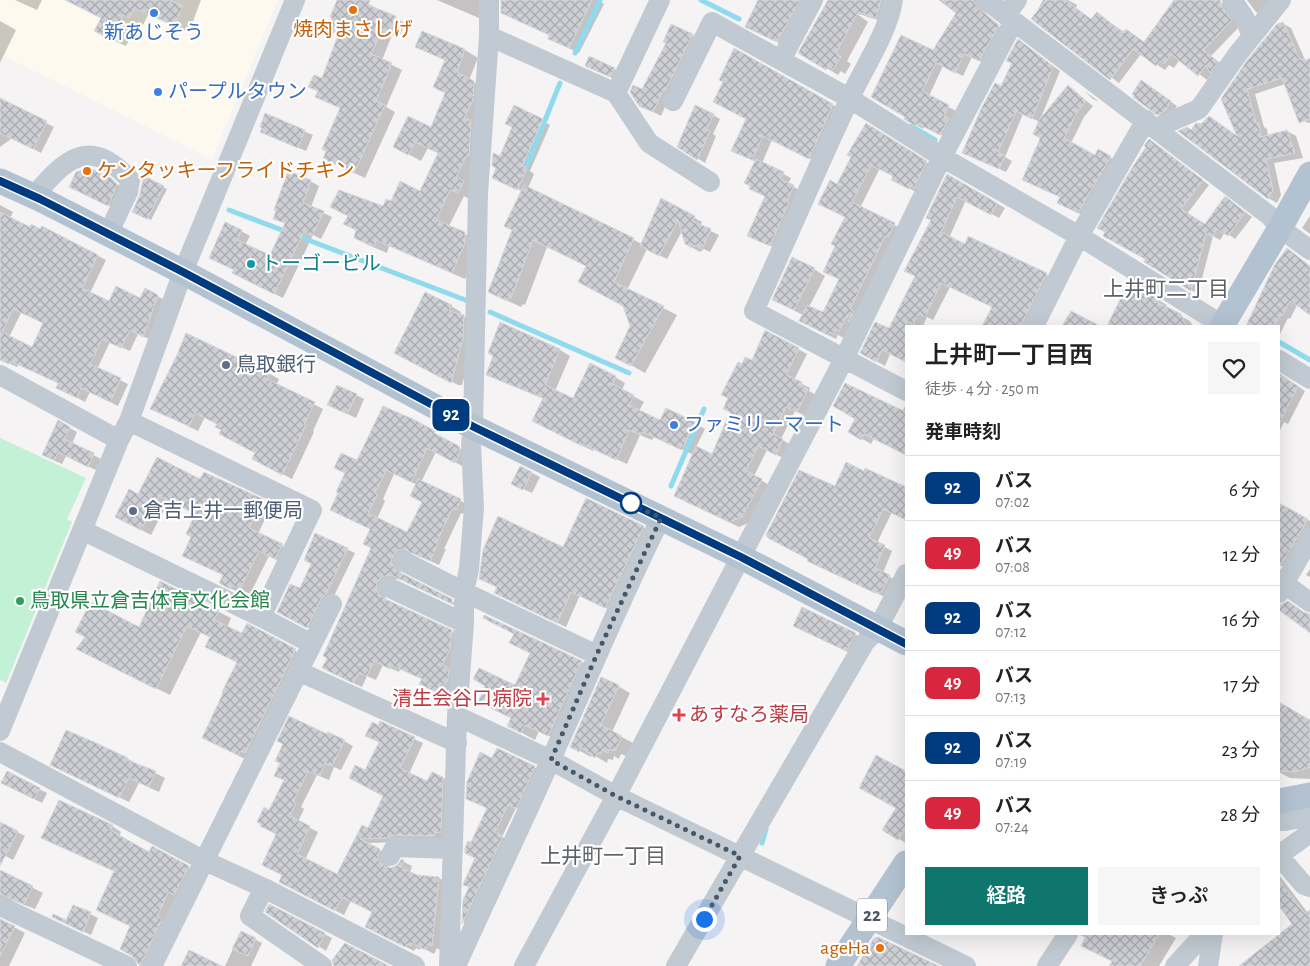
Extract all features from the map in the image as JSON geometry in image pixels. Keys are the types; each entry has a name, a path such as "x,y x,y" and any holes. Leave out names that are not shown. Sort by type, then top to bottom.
{"main road":[{"path":"1223,325 1310,174"},
{"path":"0,181 37,197 106,232 474,427 741,557 905,644"},
{"path":"1280,801 1310,795"},
{"name":"22","path":"838,966 905,865"}],"street":[{"path":"0,731 119,440 129,421 183,272 295,0"},
{"path":"449,966 457,744 456,716 464,623 464,592 469,569 474,508 471,444 474,427 478,194 489,36 489,0"},
{"path":"616,94 660,0"},
{"path":"781,60 813,0"},
{"path":"894,0 892,13 849,98 754,311 905,390"},
{"path":"986,0 1012,12 1151,124 1270,216 1280,228 1310,250"},
{"path":"1232,0 1244,17 1252,36"},
{"path":"1034,325 1079,236 1151,124 1198,110 1218,80 1281,0"},
{"path":"524,966 616,796 844,359 1012,12"},
{"path":"673,100 712,22 849,98 942,157 1079,236 1220,325"},
{"path":"489,36 616,94 649,142 710,182"},
{"path":"37,197 52,174 60,166 82,156 93,155 106,161 130,180 128,192 106,232"},
{"path":"1280,361 1310,379"},
{"path":"0,375 119,440"},
{"path":"129,421 312,510 261,617"},
{"path":"456,966 504,858 551,760 597,654 661,518"},
{"path":"82,530 261,617 312,644"},
{"path":"1310,538 1281,585 1310,602"},
{"path":"403,561 464,592 597,654"},
{"path":"676,966 865,642 877,630 905,576"},
{"path":"388,587 464,623"},
{"path":"157,964 205,861 332,604"},
{"path":"300,672 457,744"},
{"path":"456,716 551,760 616,796 966,966"},
{"path":"0,752 205,861 264,888 415,966"},
{"path":"1280,821 1310,816"},
{"path":"1280,854 1310,834"},
{"path":"390,856 394,847 453,849"},
{"path":"1280,856 1304,885 1310,887"},
{"path":"264,888 250,916 322,966"},
{"path":"0,906 127,966"},
{"path":"1047,966 1067,935"},
{"path":"1175,966 1200,935"},
{"path":"1208,966 1213,935"}],"shaded area":[{"name":"パープルタウン","path":"0,0 278,0 212,159 4,56 0,63"}],"green space":[{"name":"鳥取県立倉吉体育文化会館","path":"0,438 86,478 67,519 72,522 6,683 0,680"}],"building":[{"path":"65,0 169,0 183,6 174,25 134,8 129,18 123,15 112,40 94,31 101,18"},
{"path":"337,0 370,0 368,5 396,16 389,33 382,30 371,54 392,63 376,101 385,105 354,173 323,159 326,151 322,149 340,108 315,97 318,91 308,87 314,75 322,78 338,35 327,30"},
{"path":"501,0 592,0 569,48 548,39 549,35 501,13"},
{"path":"758,0 800,0 777,42 745,27"},
{"path":"828,0 881,0 876,18 858,12 836,53 841,57 833,69 829,66 826,70 798,53"},
{"path":"939,0 972,0 979,9 999,25 979,61 964,54 955,73 936,63 922,91 949,105 944,116 949,118 940,135 920,125 916,124 915,126 904,119 905,117 871,97 901,35 933,50 956,13"},
{"path":"1046,0 1065,0 1091,19 1097,12 1123,33 1126,29 1144,42 1174,0 1220,0 1222,7 1232,20 1204,50 1218,62 1210,73 1206,65 1198,76 1171,54 1164,64 1160,61 1156,66 1133,49 1110,80 1031,19"},
{"path":"1283,22 1300,60 1303,58 1304,61 1310,58 1310,119 1299,123 1282,78 1247,89 1256,123 1259,123 1261,137 1287,130 1295,153 1266,159 1273,190 1268,199 1178,131 1187,127 1191,130 1196,123 1201,124 1209,116 1237,136 1221,99 1246,62 1277,24"},
{"path":"671,24 693,34 653,112 639,106 630,92 633,85 642,89 666,43 663,42"},
{"path":"422,31 465,49 457,72 474,81 473,100 464,118 471,121 469,156 467,155 456,177 464,181 458,193 450,190 436,220 465,232 465,243 452,273 376,240 374,247 354,238 356,230 343,224 348,216 330,207 339,190 383,206 386,199 391,201 400,181 420,191 438,153 415,142 408,155 393,147 408,116 431,127 445,93 433,87 445,60 415,47"},
{"path":"1018,39 1053,66 1032,119 1016,111 998,152 1005,156 999,169 962,153 981,109 995,83 1001,86 1012,63 1006,61"},
{"path":"734,48 833,104 809,159 763,136 752,160 731,151 746,119 713,102 723,82 719,80"},
{"path":"589,56 615,68 610,77 585,66"},
{"path":"1141,80 1171,101 1165,111 1157,115 1133,97 1135,96 1132,94"},
{"path":"1068,85 1086,101 1077,112 1064,138 1095,155 1098,149 1111,156 1078,213 1057,203 1060,197 1022,180 1040,138 1033,134 1039,120"},
{"path":"0,98 47,121 33,149 0,133"},
{"path":"514,105 543,119 522,166 527,168 517,190 492,178 496,168 492,166 493,153 500,156 512,127 505,124"},
{"path":"695,105 714,114 706,129 710,131 697,160 677,147"},
{"path":"265,113 305,130 298,148 260,132"},
{"path":"866,123 927,161 914,188 911,186 909,189 891,180 893,176 871,165 852,202 895,223 888,237 885,236 850,309 854,311 849,322 847,315 837,335 829,332 828,335 799,321 807,305 823,312 839,279 823,272 835,246 831,244 845,217 818,204 830,180 837,184 851,157 847,155"},
{"path":"1149,139 1203,180 1181,209 1205,224 1225,196 1245,212 1228,236 1217,229 1212,237 1206,233 1191,291 1144,262 1145,259 1103,236 1105,232 1097,228"},
{"path":"756,159 784,172 780,179 794,185 787,201 789,202 770,246 747,236 765,196 749,189 750,186 744,183"},
{"path":"90,168 111,178 117,184 108,206 69,187 76,172"},
{"path":"288,171 311,180 303,203 324,211 312,236 304,232 274,294 232,273 234,270 209,258 225,222 242,230 237,240 270,255 285,223 273,219 276,211 274,210"},
{"path":"947,174 997,203 991,215 957,197 941,232 965,244 968,236 1047,273 1022,325 983,325 992,307 941,283 925,317 919,314 913,324 906,321 905,362 882,350 876,362 860,353 875,322 889,328 915,276 904,271 931,220 926,218"},
{"path":"144,176 164,186 147,219 132,212 139,197"},
{"path":"524,185 634,238 614,282 664,306 631,366 615,358 630,326 623,306 578,282 586,266 533,240 511,298 509,297 507,301 488,292 512,230 504,226"},
{"path":"661,198 695,216 692,221 711,229 702,249 695,245 692,248 685,244 678,220 659,256 640,246"},
{"path":"0,212 30,227 31,224 40,229 42,226 98,255 82,288 109,301 116,286 140,298 145,288 158,295 143,337 130,330 121,348 102,339 90,364 121,378 110,402 81,388 77,398 56,388 58,383 10,361 9,364 0,360","holes":["13,309 43,323 32,347 2,332"]},
{"path":"1287,248 1310,266 1310,315 1290,301 1275,325 1246,325 1274,266"},
{"path":"792,257 815,268 794,310 772,300"},
{"path":"1129,281 1158,299 1157,302 1181,314 1186,325 1107,325"},
{"path":"425,292 452,305 449,311 464,315 463,339 451,383 394,353"},
{"path":"1071,311 1098,325 1063,325"},
{"path":"500,322 560,349 545,385 573,398 590,363 616,376 612,384 634,395 629,405 660,420 666,408 695,422 682,450 643,432 641,435 629,430 616,460 583,444 582,446 532,421 543,398 486,375 493,356 488,353"},
{"path":"765,330 799,348 786,375 802,382 801,386 808,389 797,412 786,407 773,434 783,439 776,455 758,446 746,471 762,479 742,517 729,522 674,496 696,446 712,454 730,412 723,409 728,398 721,395 738,362 742,364 745,357 752,360"},
{"path":"186,333 270,373 267,379 315,402 282,475 252,459 255,453 219,434 221,430 215,427 217,424 195,413 189,426 150,409"},
{"path":"1280,376 1298,386 1280,422"},
{"path":"845,383 905,412 905,454 864,434 861,440 848,432 855,419 833,406"},
{"path":"337,385 357,394 347,414 327,405"},
{"path":"383,406 415,420 435,431 434,433 459,446 460,453 455,463 427,448 411,482 386,470 368,513 407,532 422,502 410,496 418,479 461,499 456,510 452,509 430,561 403,549 396,551 391,561 397,571 452,599 452,604 393,576 387,575 381,578 377,582 376,587 378,593 383,598 452,630 450,649 442,665 449,668 448,679 445,685 441,683 436,692 419,684 422,679 391,665 390,669 374,661 367,676 359,673 353,683 322,668 327,658 323,656 371,548 363,544 370,529 330,510 345,473 334,468 341,453 357,460"},
{"path":"58,420 70,427 64,439 94,453 88,467 58,452 54,460 42,455"},
{"path":"157,457 200,479 204,472 263,499 249,528 283,544 275,559 259,551 240,589 232,585 230,589 219,583 223,575 182,556 191,537 186,534 195,514 159,496 141,530 115,517 129,489 138,494"},
{"path":"846,462 864,471 865,468 905,487 905,520 883,509 869,538 885,545 875,568 890,575 881,592 875,593 807,561 808,559 768,538 766,535 799,470 835,486"},
{"path":"520,466 532,472 523,490 511,484"},
{"path":"586,498 644,526 605,608 571,592 557,623 494,593 497,587 479,579 483,550 498,516 563,547"},
{"path":"1280,504 1308,519 1280,566"},
{"path":"315,533 348,548 307,628 277,612 290,584 300,588 311,564 304,560"},
{"path":"160,581 219,610 214,620 242,633 247,623 296,649 245,753 240,751 238,755 202,738 237,662 205,647 210,637 187,626 156,689 76,649 85,637 75,632 91,602 139,627"},
{"path":"1288,601 1303,612 1310,614 1310,633 1280,611 1280,605"},
{"path":"802,607 856,633 846,651 793,626"},
{"path":"484,615 582,661 548,736 525,725 521,733 507,726 511,718 478,702 485,686 473,679 479,668 515,685 530,653 509,643 514,634 483,618"},
{"path":"601,677 619,685 601,725 622,736 615,751 609,749 608,753 602,750 601,754 597,753 595,758 581,747 579,752 570,747"},
{"path":"1280,703 1310,720 1310,767 1295,772 1280,771"},
{"path":"289,716 327,734 328,732 345,740 332,766 325,763 320,776 308,771 293,802 296,803 290,816 310,826 297,854 337,874 362,825 368,828 383,796 349,778 355,765 365,770 379,742 365,736 372,722 378,725 380,721 415,737 400,768 427,781 432,772 443,777 441,832 434,833 434,836 395,835 387,838 360,839 380,849 378,857 385,867 391,868 396,866 402,859 404,860 401,867 417,875 439,877 432,946 428,944 425,950 412,943 411,946 407,944 405,947 365,927 372,912 342,897 335,911 279,882 282,875 262,865 276,834 260,826 261,824 257,822 264,807 269,810 284,780 274,776 280,763 275,761 283,744 277,741"},
{"path":"66,730 128,758 127,760 156,771 149,787 129,778 119,798 50,765"},
{"path":"497,748 535,766 516,809 508,805 495,832 503,836 462,924 463,900 469,887 463,885 475,858 465,853 465,848 468,841 471,842 487,808 466,799 467,782 480,752 492,758"},
{"path":"876,755 905,770 905,829 898,840 882,830 896,808 859,788"},
{"path":"7,771 40,788 34,799 1,783"},
{"path":"59,800 113,825 110,830 149,852 152,846 189,866 174,895 168,892 157,917 162,919 140,966 132,956 120,949 130,926 96,910 114,871 41,838"},
{"path":"0,822 18,831 0,866"},
{"path":"0,870 33,886 24,904 0,894"},
{"path":"1280,881 1305,914 1310,910 1310,966 1239,966 1280,935 1292,924 1280,907"},
{"path":"269,904 325,933 318,948 265,912"},
{"path":"73,905 91,912 83,932 52,917 53,914 66,920"},
{"path":"0,919 15,926 0,956"},
{"path":"241,931 256,938 248,956 232,949"},
{"path":"1086,935 1158,935 1140,966 1109,966 1112,961 1081,946"},
{"path":"878,937 939,966 857,966 874,938"},
{"path":"345,943 389,966 334,966 332,960"},
{"path":"189,950 222,966 181,966"}],"waterway":[{"path":"575,53 600,0"},
{"path":"701,0 739,19"},
{"path":"527,165 560,83"},
{"path":"911,126 935,140"},
{"path":"229,210 287,232"},
{"path":"295,235 468,301"},
{"path":"490,312 629,373"},
{"path":"1280,343 1310,360"},
{"path":"671,486 704,409"},
{"path":"762,843 766,829"}],"bus line":[{"name":"92","path":"0,181 40,199 183,272 474,427 741,557 905,644"}],"place":[{"name":"焼肉まさしげ","path":"353,10"},
{"name":"新あじそう","path":"154,13"},
{"name":"パープルタウン","path":"158,92"},
{"name":"ケンタッキーフライドチキン","path":"87,171"},
{"name":"トーゴービル","path":"251,264"},
{"name":"鳥取銀行","path":"226,365"},
{"name":"ファミリーマート","path":"674,425"},
{"name":"倉吉上井一郵便局","path":"133,511"},
{"name":"鳥取県立倉吉体育文化会館","path":"20,601"},
{"name":"清生会谷口病院","path":"543,699"},
{"name":"あすなろ薬局","path":"679,715"},
{"name":"ageHa","path":"880,948"}],"district":[{"name":"上井町二丁目","path":"1166,289"},
{"name":"上井町一丁目","path":"603,856"}],"route":[{"path":"631,503 627,502 661,518 597,654 551,760 616,796 740,856 704,919"}]}
